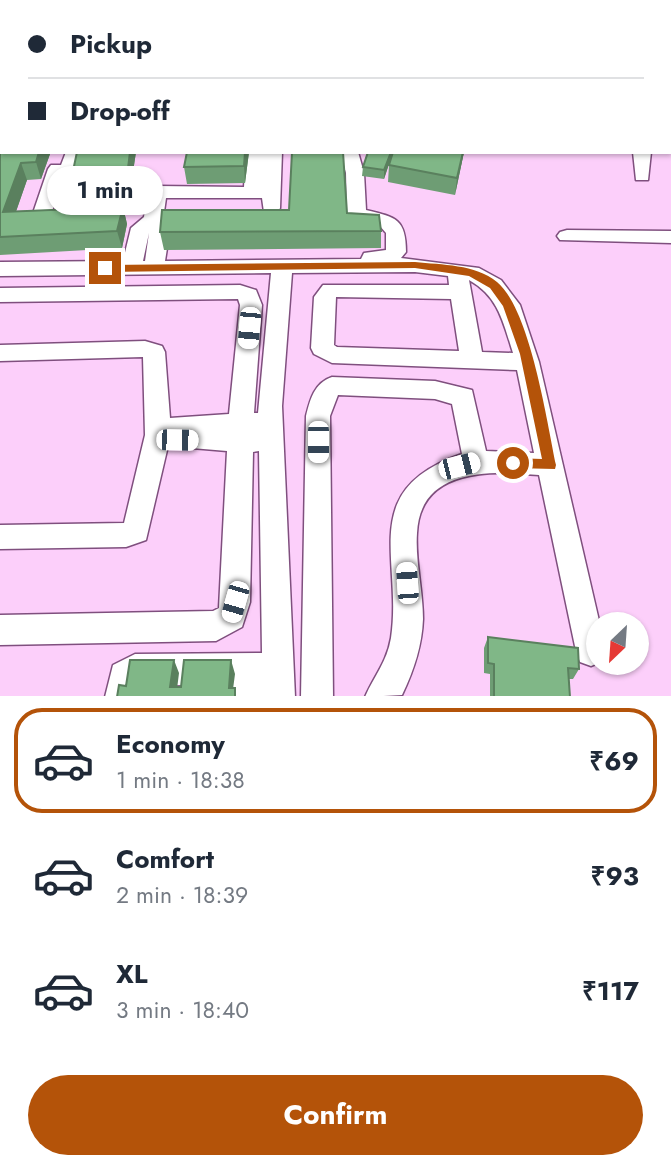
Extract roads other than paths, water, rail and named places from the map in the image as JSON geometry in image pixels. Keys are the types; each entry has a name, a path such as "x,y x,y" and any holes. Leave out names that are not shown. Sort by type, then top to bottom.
{"street":[{"path":"44,213 61,154"},
{"path":"74,154 61,186 62,190 265,198"},
{"path":"255,154 265,198"},
{"path":"265,198 273,154"},
{"path":"0,269 144,262 393,256 396,252 396,232 391,226 381,219 357,214 355,173 350,154"},
{"path":"642,154 642,176"},
{"path":"144,262 141,228 153,220 157,192"},
{"path":"567,236 671,237"},
{"path":"0,259 415,265 459,281"},
{"path":"121,696 124,676 135,670 247,682 278,682 270,432 282,265"},
{"path":"527,362 331,355 322,348 325,298 330,290 459,281 472,273 494,285 509,305 527,362 586,628"},
{"path":"459,281 472,360"},
{"path":"0,295 240,292 248,295 251,305 241,432 235,602 231,617 216,626 0,630"},
{"path":"0,354 145,349 154,352 161,434 136,531 126,535 0,537"},
{"path":"317,696 318,416 323,397 332,386 435,390 463,397 476,462"},
{"path":"161,434 177,440 241,432 270,432"},
{"path":"381,696 393,685 401,659 409,610 403,531 415,497 443,470 476,462 550,465"}]}
